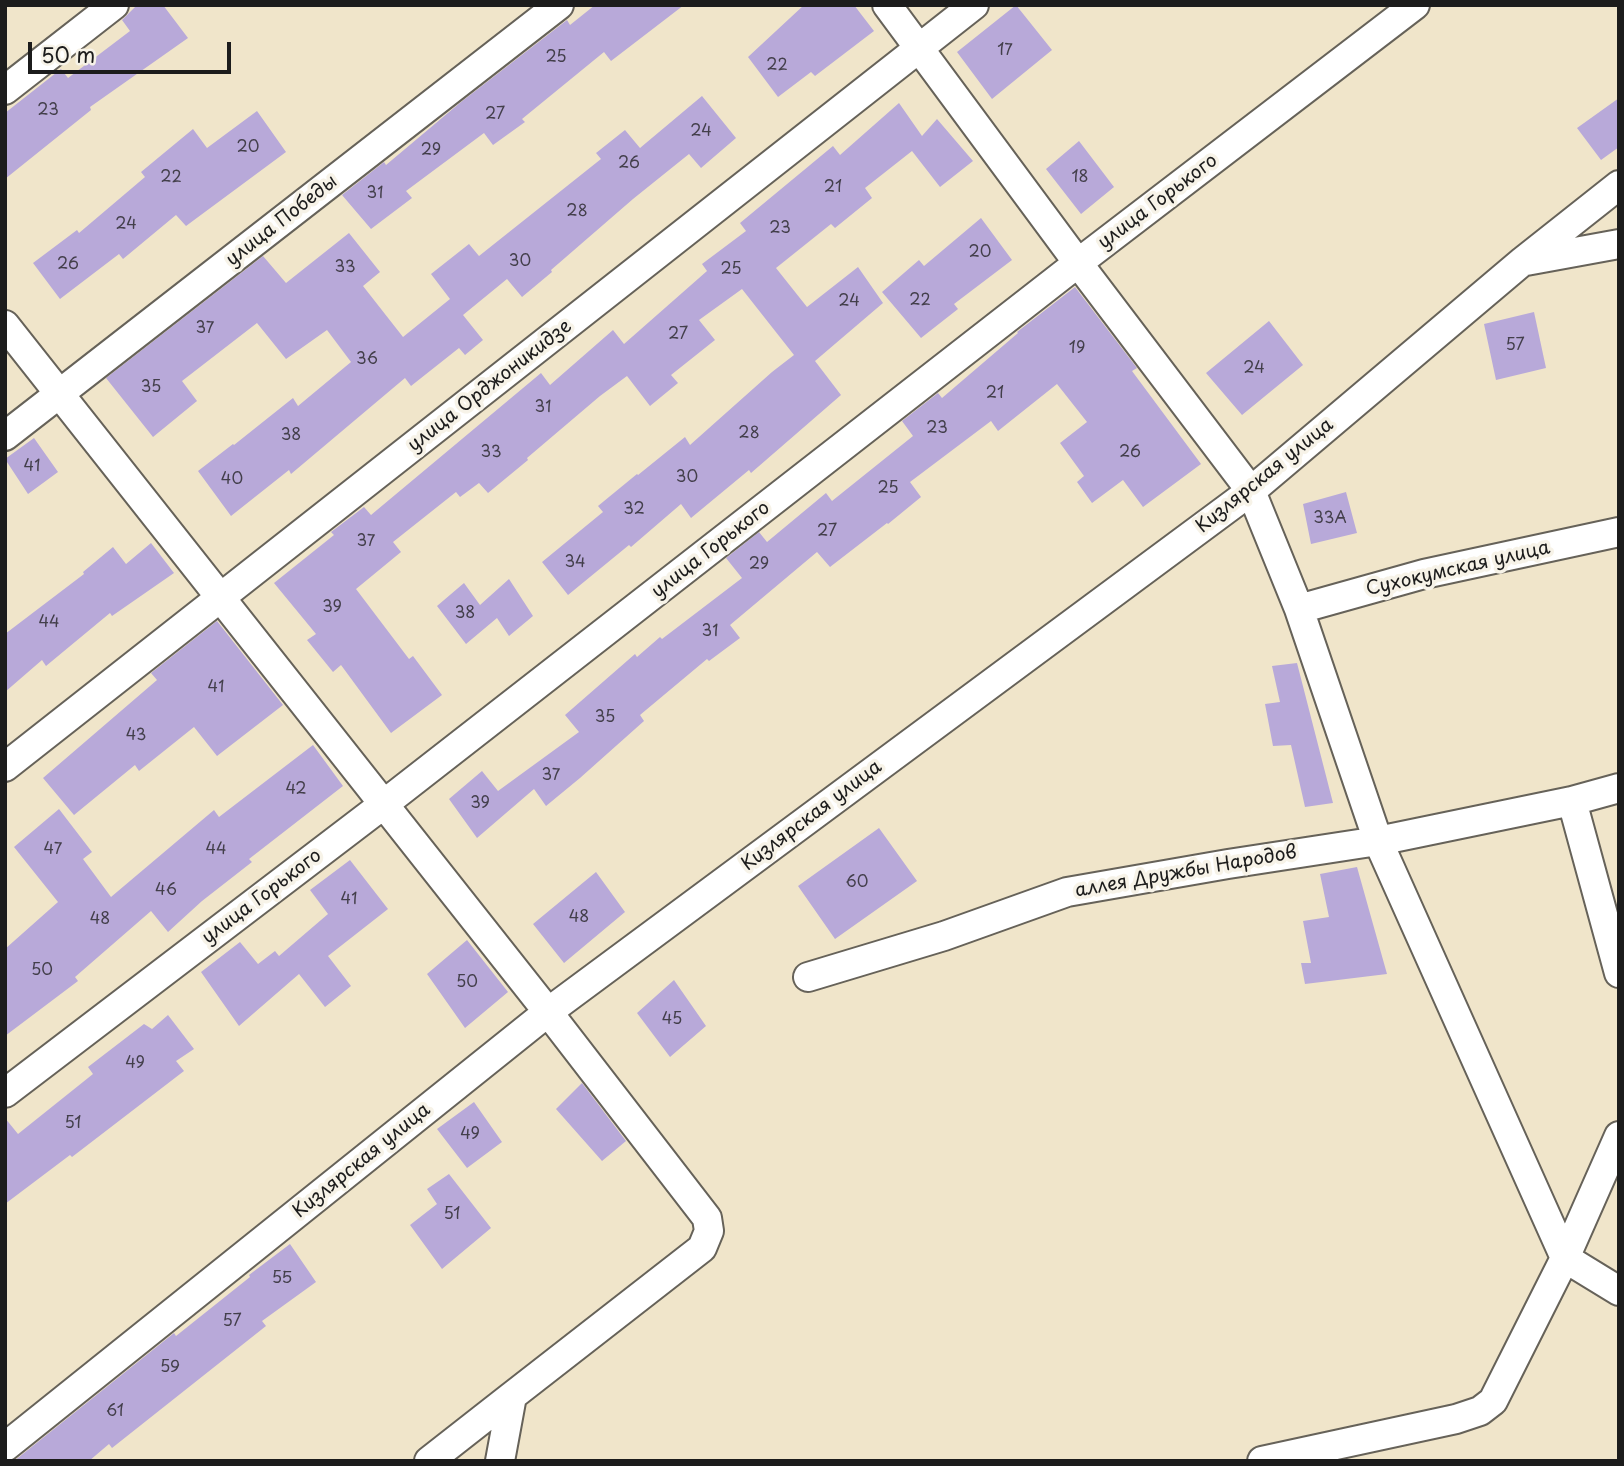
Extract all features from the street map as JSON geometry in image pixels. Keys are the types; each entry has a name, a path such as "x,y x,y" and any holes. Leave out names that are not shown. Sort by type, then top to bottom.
{"street":[{"path":"5,90 114,5"},
{"name":"улица Победы","path":"5,436 559,5"},
{"path":"887,5 1251,491 1299,609 1378,841 1565,1258 1619,1291"},
{"name":"улица Орджоникидзе","path":"5,767 974,5"},
{"name":"улица Горького","path":"5,1093 384,804 1078,263 1415,5"},
{"name":"Кизлярская улица","path":"5,1447 548,1012 1251,491 1523,261 1619,185"},
{"path":"1523,261 1619,244"},
{"path":"5,325 548,1012 707,1218 709,1231 702,1248 429,1461"},
{"name":"Сухокумская улица","path":"1299,609 1424,575 1619,532"},
{"name":"аллея Дружбы Народов","path":"808,977 944,936 1067,892 1378,841 1572,801 1619,788"},
{"path":"1572,801 1619,973"},
{"path":"1262,1461 1456,1419 1480,1411 1493,1401 1565,1258 1619,1136"},
{"path":"500,1461 512,1396"}],"building":[{"path":"137,5 163,5 188,38 90,107 91,110 5,179 5,113 61,69 68,78 130,31 122,20"},
{"path":"595,5 684,5 611,61 604,52 522,119 525,122 493,145 484,133 406,191 412,198 371,229 342,195 384,162 386,165 461,102 567,20 570,25"},
{"path":"804,5 854,5 874,31 815,76 811,72 778,97 748,57"},
{"path":"1016,5 1052,50 992,99 957,52"},
{"path":"702,96 736,138 701,168 689,154 633,199 522,297 507,279 463,315 483,340 465,355 459,348 411,386 405,378 291,474 289,470 231,516 198,471 293,398 298,406 351,362 327,330 286,359 257,323 182,381 197,401 153,437 106,378 263,256 286,283 349,233 380,272 363,286 403,337 450,299 431,274 469,244 479,256 601,159 596,153 625,130 640,148"},
{"path":"1619,98 1619,147 1601,160 1577,128"},
{"path":"899,103 922,136 937,119 973,161 940,187 912,151 865,188 872,198 835,228 831,224 776,268 807,307 858,267 883,303 815,361 841,395 751,473 749,470 691,518 681,504 631,547 629,545 568,595 542,562 603,512 598,506 685,437 690,445 794,355 742,289 699,320 715,340 671,375 678,383 650,406 627,376 488,493 479,483 460,497 456,492 393,542 401,552 356,589 409,659 413,656 442,695 391,733 341,665 333,672 307,640 316,634 274,583 334,535 331,532 364,507 371,515 541,373 550,385 613,330 624,344 707,271 702,264 746,231 740,223 833,146 840,155"},
{"path":"257,111 286,152 186,226 176,215 123,259 119,254 60,299 33,263 77,230 79,233 145,177 141,172 193,129 207,148"},
{"path":"1079,141 1114,187 1081,214 1046,169"},
{"path":"981,218 1012,260 954,304 958,309 921,338 882,292 919,260 924,266"},
{"path":"1075,287 1137,368 1132,371 1201,464 1143,507 1123,480 1092,503 1077,482 1084,476 1060,443 1087,422 1057,384 998,431 991,421 910,482 921,497 830,567 817,552 730,625 740,638 709,661 707,659 640,715 644,721 546,806 534,789 477,838 449,799 482,771 498,791 579,732 565,715 635,654 637,657 660,637 662,639 742,578 726,558 759,532 767,542 826,493 832,501 913,436 902,421 938,393 942,398 1017,332"},
{"path":"1534,312 1546,368 1496,380 1484,324"},
{"path":"1269,321 1303,365 1242,415 1206,373"},
{"path":"34,438 58,472 28,494 5,459"},
{"path":"1346,492 1357,533 1311,544 1303,504"},
{"path":"151,543 174,573 112,616 110,613 46,666 42,660 5,692 5,634 84,574 83,572 113,547 126,564"},
{"path":"509,579 533,616 509,636 497,618 466,644 437,606 464,583 480,605"},
{"path":"217,621 283,705 217,756 194,727 139,771 135,765 74,815 43,778 157,680 151,673"},
{"path":"1297,663 1333,803 1305,807 1291,745 1273,746 1265,704 1280,702 1272,666"},
{"path":"313,745 343,786 249,859 252,862 168,932 151,911 75,977 78,981 5,1036 5,949 58,902 14,847 59,809 92,852 83,859 111,897 214,810 219,817"},
{"path":"879,828 917,881 835,939 798,886"},
{"path":"350,860 388,909 328,956 351,986 325,1007 299,974 239,1026 201,972 240,942 258,964 275,951 279,956 328,914 310,890"},
{"path":"1357,867 1387,974 1305,984 1301,963 1311,963 1303,921 1329,917 1320,874"},
{"path":"596,872 625,912 564,963 533,924"},
{"path":"467,940 508,992 465,1028 427,974"},
{"path":"674,980 706,1026 670,1057 637,1013"},
{"path":"168,1015 194,1049 176,1061 184,1071 72,1157 70,1155 5,1204 5,1118 18,1134 93,1074 88,1067 144,1024 152,1029"},
{"path":"582,1083 626,1141 602,1161 556,1109"},
{"path":"474,1102 502,1142 467,1168 437,1129"},
{"path":"449,1174 491,1228 442,1269 410,1225 437,1204 427,1189"},
{"path":"290,1244 316,1282 262,1321 266,1326 112,1448 109,1444 89,1461 14,1461 174,1333 176,1336"}]}
